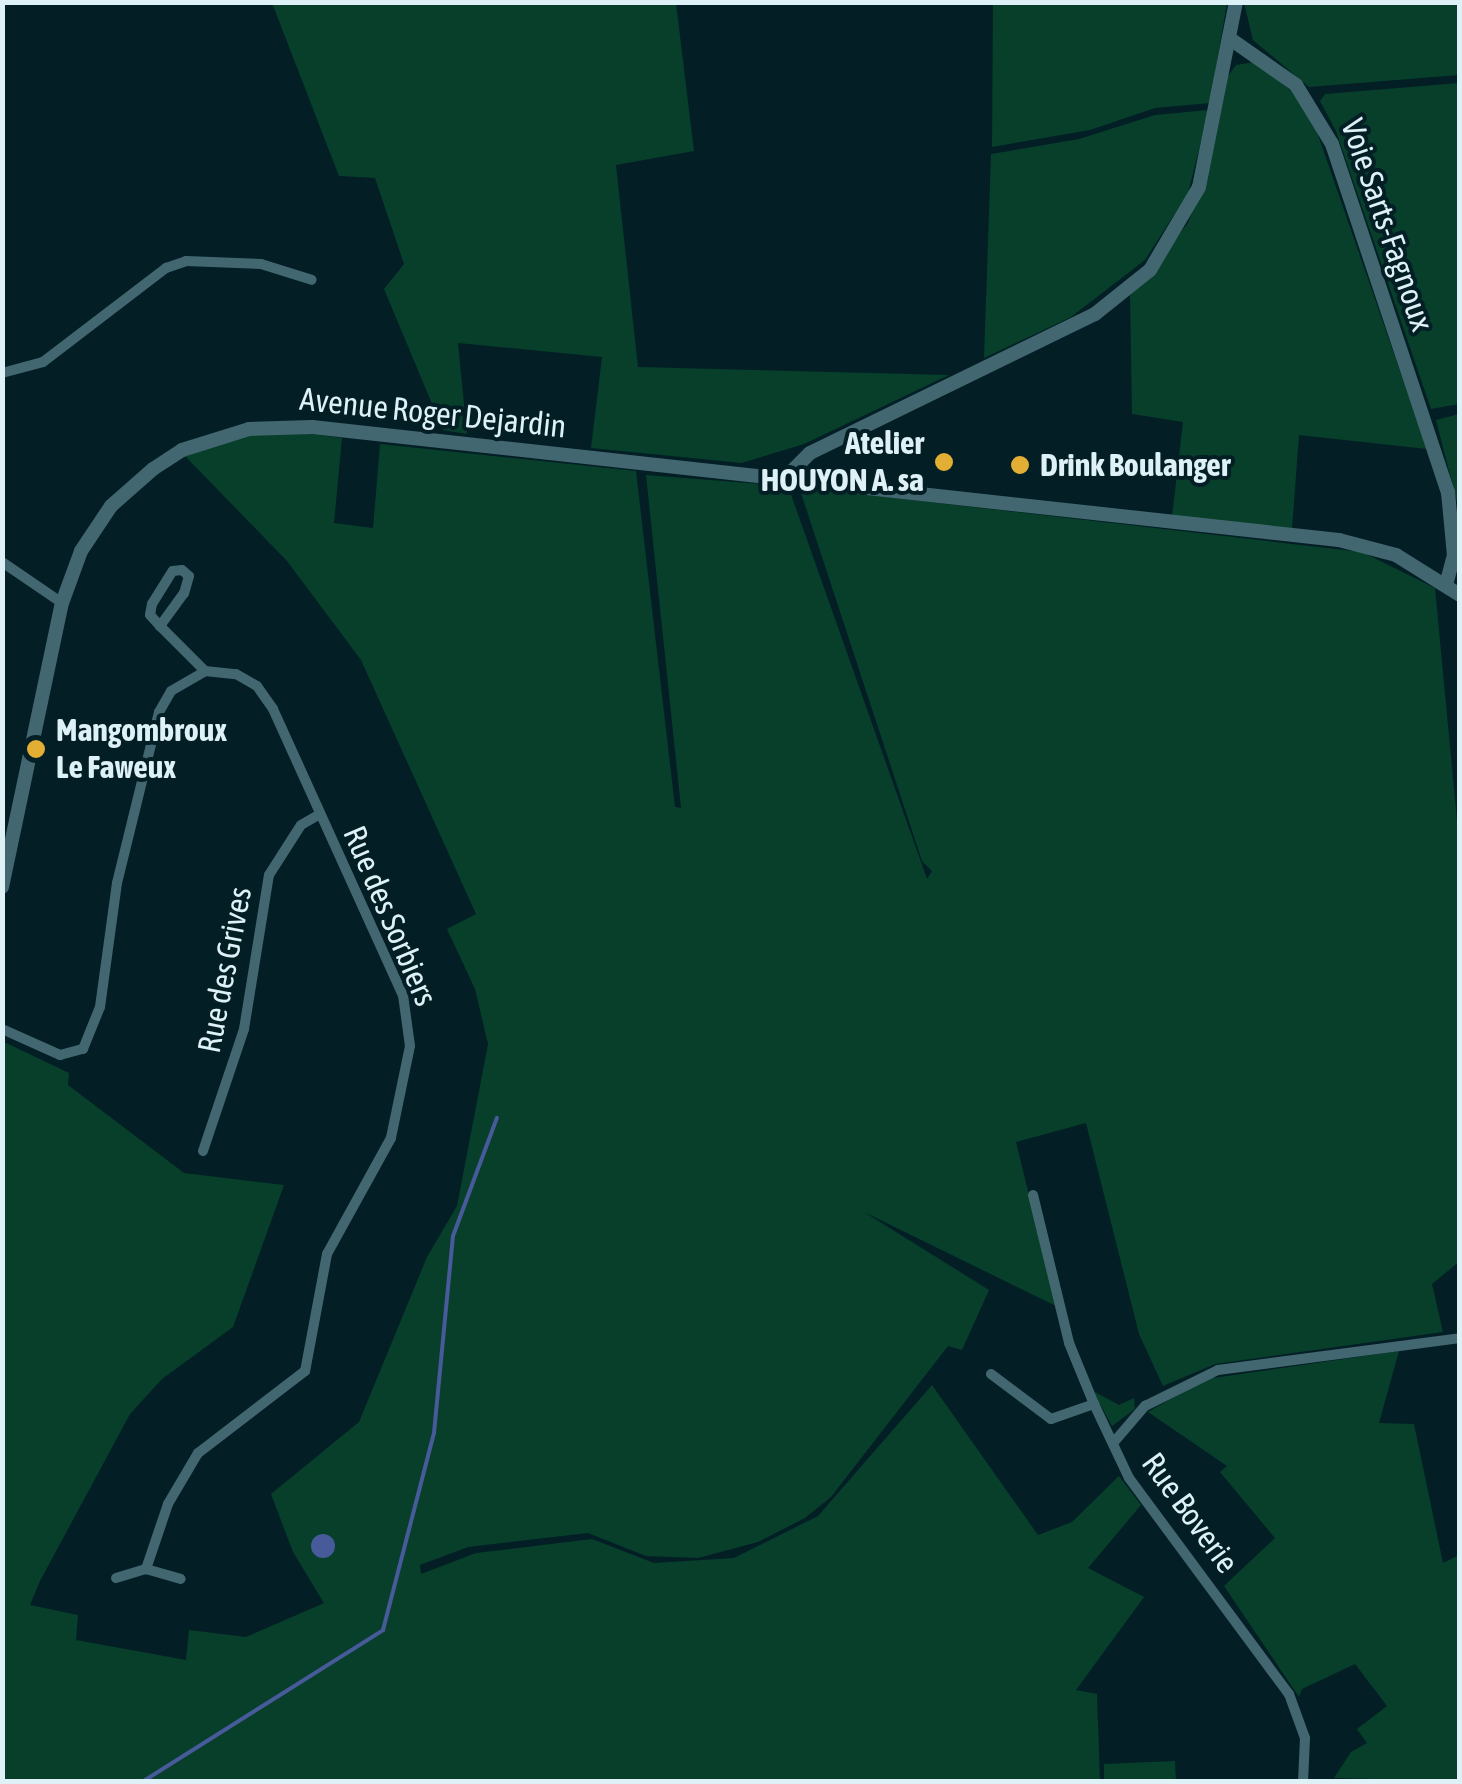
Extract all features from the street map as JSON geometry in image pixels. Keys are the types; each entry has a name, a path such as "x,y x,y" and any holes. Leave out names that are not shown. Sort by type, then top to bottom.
{"main road":[{"path":"786,478 810,453 1086,320 1130,290 1169,246 1194,200 1236,2"},
{"name":"Voie Sarts-Fagnoux","path":"1229,38 1296,85 1332,144 1448,492 1454,555 1446,584"},
{"name":"Avenue Roger Dejardin","path":"2,887 62,604 81,551 129,487 182,450 249,429 312,426 1339,540 1396,555 1460,595"}],"street":[{"path":"2,373 42,362 166,268 186,261 262,264 312,280"},
{"path":"2,562 62,604"},
{"path":"182,570 189,576 184,593 160,626 150,614 152,604 173,571 182,570"},
{"name":"Rue des Sorbiers","path":"146,1568 168,1504 198,1453 305,1370 335,1229 379,1164 400,1112 410,1046 408,1010 264,694 236,674 204,671 160,626"},
{"path":"2,1028 60,1054 84,1049 92,1036 117,883 159,712 171,692 204,671"},
{"name":"Rue des Grives","path":"203,1151 244,1028 269,875 302,825 320,814"},
{"path":"1033,1194 1068,1342 1114,1442"},
{"name":"Rue Boverie","path":"1303,1782 1305,1738 1290,1694 1137,1490 1114,1442 1145,1406 1218,1370 1460,1338"},
{"path":"991,1374 1051,1419 1094,1404"},
{"path":"116,1578 146,1568 181,1579"}],"green space":[{"path":"272,3 676,3 694,151 616,165 638,367 949,375 804,444 742,463 591,448 602,357 458,343 467,434 443,430 384,289 404,264 375,178 339,176"},
{"path":"993,3 1227,3 1210,103 1155,108 1090,130 992,147"},
{"path":"1244,3 1459,3 1459,75 1309,87 1253,40"},
{"path":"1255,62 1299,97 1317,132 1427,449 1299,435 1292,529 1172,517 1183,422 1132,414 1130,295 1188,223 1210,166 1228,76 1236,65"},
{"path":"1459,83 1459,404 1431,409 1336,131 1320,101 1325,94"},
{"path":"1209,110 1188,193 1145,260 1071,317 984,358 991,154 1079,139 1155,115"},
{"path":"1460,414 1459,510 1436,420"},
{"path":"286,431 342,438 334,523 373,528 380,444 636,471 675,807 681,808 646,475 788,486 927,879 932,871 922,861 799,487 1362,552 1435,588 1460,852 1460,1261 1432,1284 1443,1332 1215,1364 1163,1386 1139,1334 1086,1123 1016,1142 1056,1306 864,1212 989,1290 962,1350 948,1346 831,1497 805,1518 758,1542 698,1558 646,1556 588,1533 468,1547 420,1565 421,1574 476,1553 592,1539 654,1563 734,1558 818,1516 932,1385 1038,1535 1072,1522 1119,1476 1141,1505 1088,1568 1144,1597 1076,1690 1097,1694 1100,1781 3,1781 2,1041 69,1073 68,1085 184,1173 284,1185 233,1327 162,1379 130,1414 40,1581 30,1605 78,1615 76,1640 186,1660 189,1630 246,1637 324,1603 293,1552 271,1494 359,1422 427,1257 457,1206 488,1044 475,989 447,929 476,914 361,660 287,561 185,456 231,438"},
{"path":"1399,1351 1379,1423 1414,1424 1443,1563 1459,1555 1459,1781 1334,1778 1351,1752 1367,1743 1357,1729 1387,1706 1355,1664 1302,1689 1299,1697 1224,1586 1275,1538 1220,1472 1227,1466 1148,1412 1206,1379"},
{"path":"1093,1391 1119,1405 1134,1398 1135,1409 1112,1426"},
{"path":"1175,1761 1176,1781 1104,1781 1104,1764"}],"water":[{"path":"323,1534 335,1546 323,1558 311,1546"}],"waterway":[{"path":"142,1782 383,1630 434,1433 453,1236 497,1118"}],"place":[{"name":"Atelier HOUYON A. sa","path":"944,462"},
{"name":"Drink Boulanger","path":"1020,465"},
{"name":"Mangombroux Le Faweux","path":"36,749"}]}
